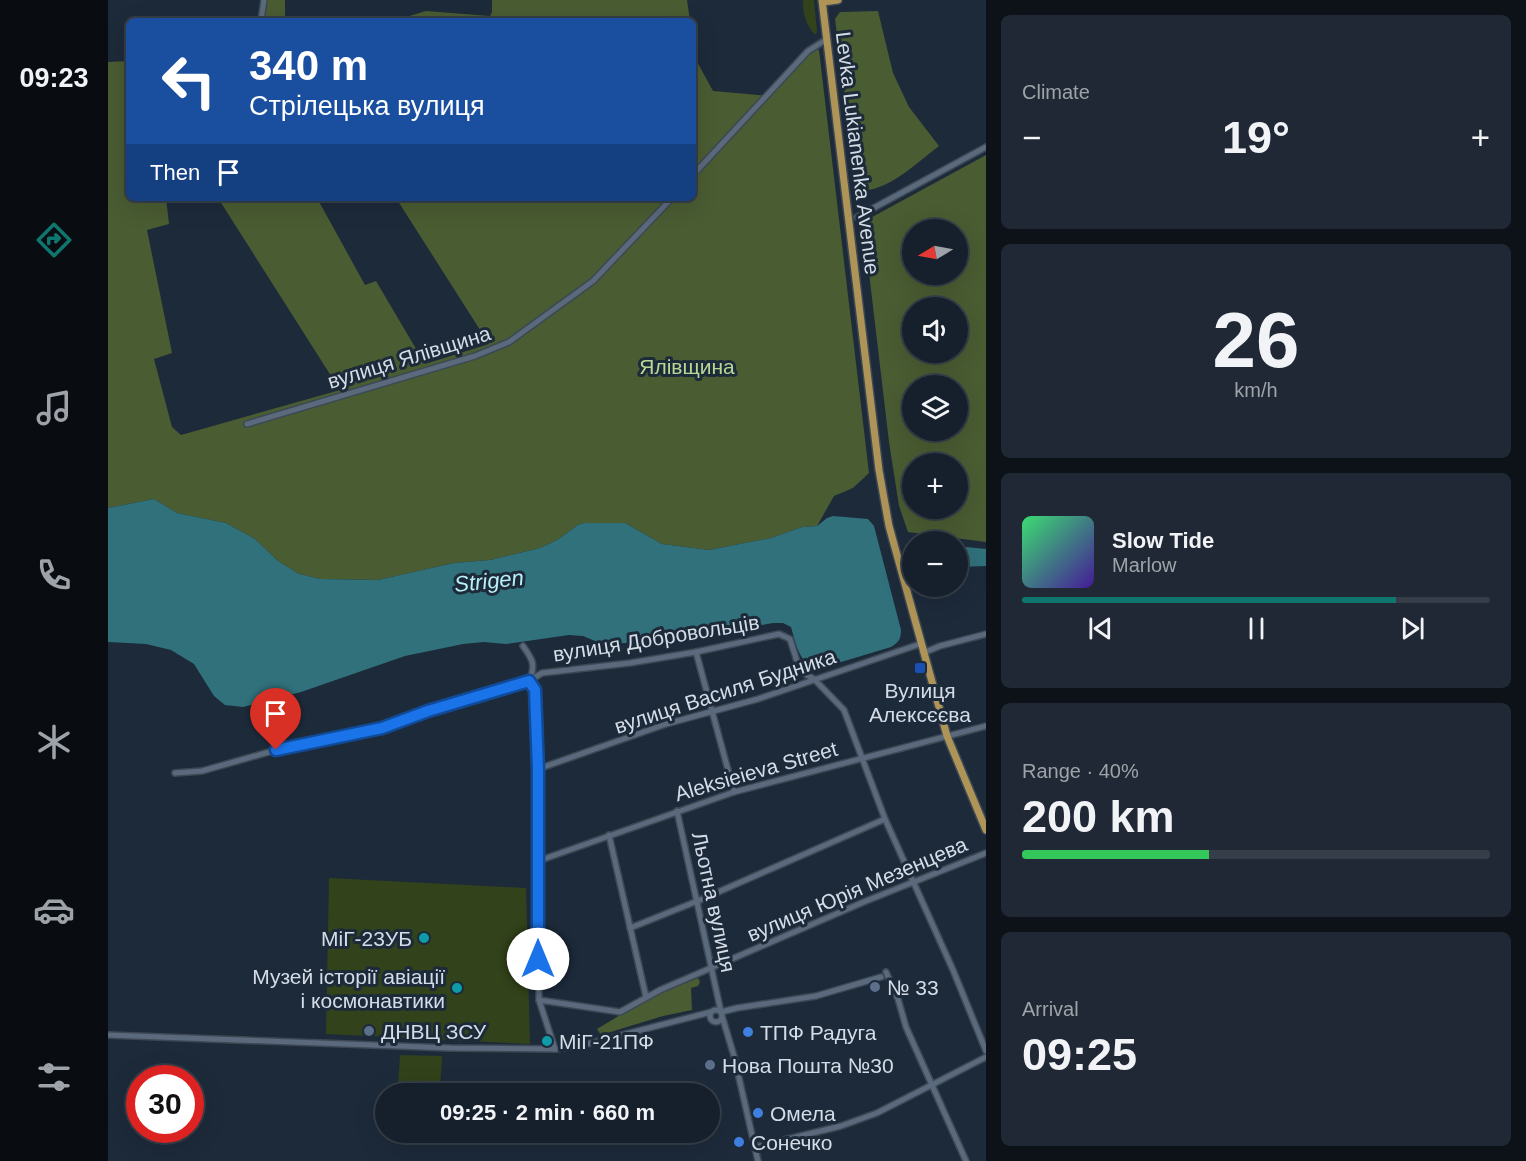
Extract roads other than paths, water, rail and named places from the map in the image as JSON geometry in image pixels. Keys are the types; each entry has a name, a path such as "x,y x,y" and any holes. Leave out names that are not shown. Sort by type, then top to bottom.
{"main road":[{"path":"822,1 838,0"},
{"name":"Levka Lukianenka Avenue","path":"822,1 882,493 920,644 947,736 986,830"}],"street":[{"path":"261,18 264,0"},
{"path":"696,172 808,51 827,39"},
{"path":"856,217 986,147"},
{"name":"вулиця Ялівщина","path":"247,424 475,356 504,345 593,280 669,201"},
{"name":"вулиця Добровольців","path":"175,773 202,771 276,750 374,730 428,711 529,681 542,674 696,652 779,634 790,639 800,671 814,679 844,710 885,819 953,970 986,1051"},
{"path":"923,654 940,646 986,634"},
{"name":"вулиця Василя Будника","path":"538,769 682,719 712,712 920,644"},
{"path":"523,646 532,659 534,670 529,681 535,690 538,769 539,1007 555,1049"},
{"path":"696,652 734,792"},
{"name":"Aleksieieva Street","path":"538,861 734,792 986,726"},
{"name":"Льотна вулиця","path":"677,811 721,1014 734,1056 758,1161"},
{"path":"630,928 885,819"},
{"path":"609,835 646,997"},
{"name":"вулиця Юрія Мезенцева","path":"539,1000 620,1012 646,997 986,853"},
{"path":"886,972 898,999 906,1027 966,1161"},
{"path":"721,1014 737,1008 816,996 881,977"},
{"name":"Льотна вулиця","path":"712,1011 718,1000"},
{"path":"108,1035 450,1048 555,1049 584,1045 712,1011 718,1010 721,1014"},
{"path":"712,1011 712,1021"},
{"path":"712,1021 719,1021 721,1014"},
{"path":"701,1015 725,1031"},
{"path":"754,1147 841,1126 877,1113 986,1057"}],"water":[{"name":"Strigen","path":"154,499 177,513 226,523 255,539 278,561 299,574 321,579 378,580 454,563 490,560 540,548 584,523 625,523 662,544 709,550 771,538 802,527 817,526 833,516 868,519 874,526 901,636 898,642 891,647 818,669 806,663 802,658 791,627 783,623 641,643 600,643 583,636 569,635 506,644 484,642 463,644 405,656 301,692 243,707 225,705 214,696 194,664 171,650 146,644 108,642 108,508"},
{"path":"968,547 986,549 986,566 968,567"}],"place":[{"name":"Вулиця Алексєєва","path":"920,668"},
{"name":"МіГ-23УБ","path":"424,938"},
{"name":"№ 33","path":"875,987"},
{"name":"Музей історії авіації і космонавтики","path":"457,988"},
{"name":"ДНВЦ ЗСУ","path":"369,1031"},
{"name":"ТПФ Радуга","path":"748,1032"},
{"name":"МіГ-21ПФ","path":"547,1041"},
{"name":"Нова Пошта №30","path":"710,1065"},
{"name":"Омела","path":"758,1113"},
{"name":"Сонечко","path":"739,1142"}],"park label":[{"name":"Ялівщина","path":"687,366"}]}
